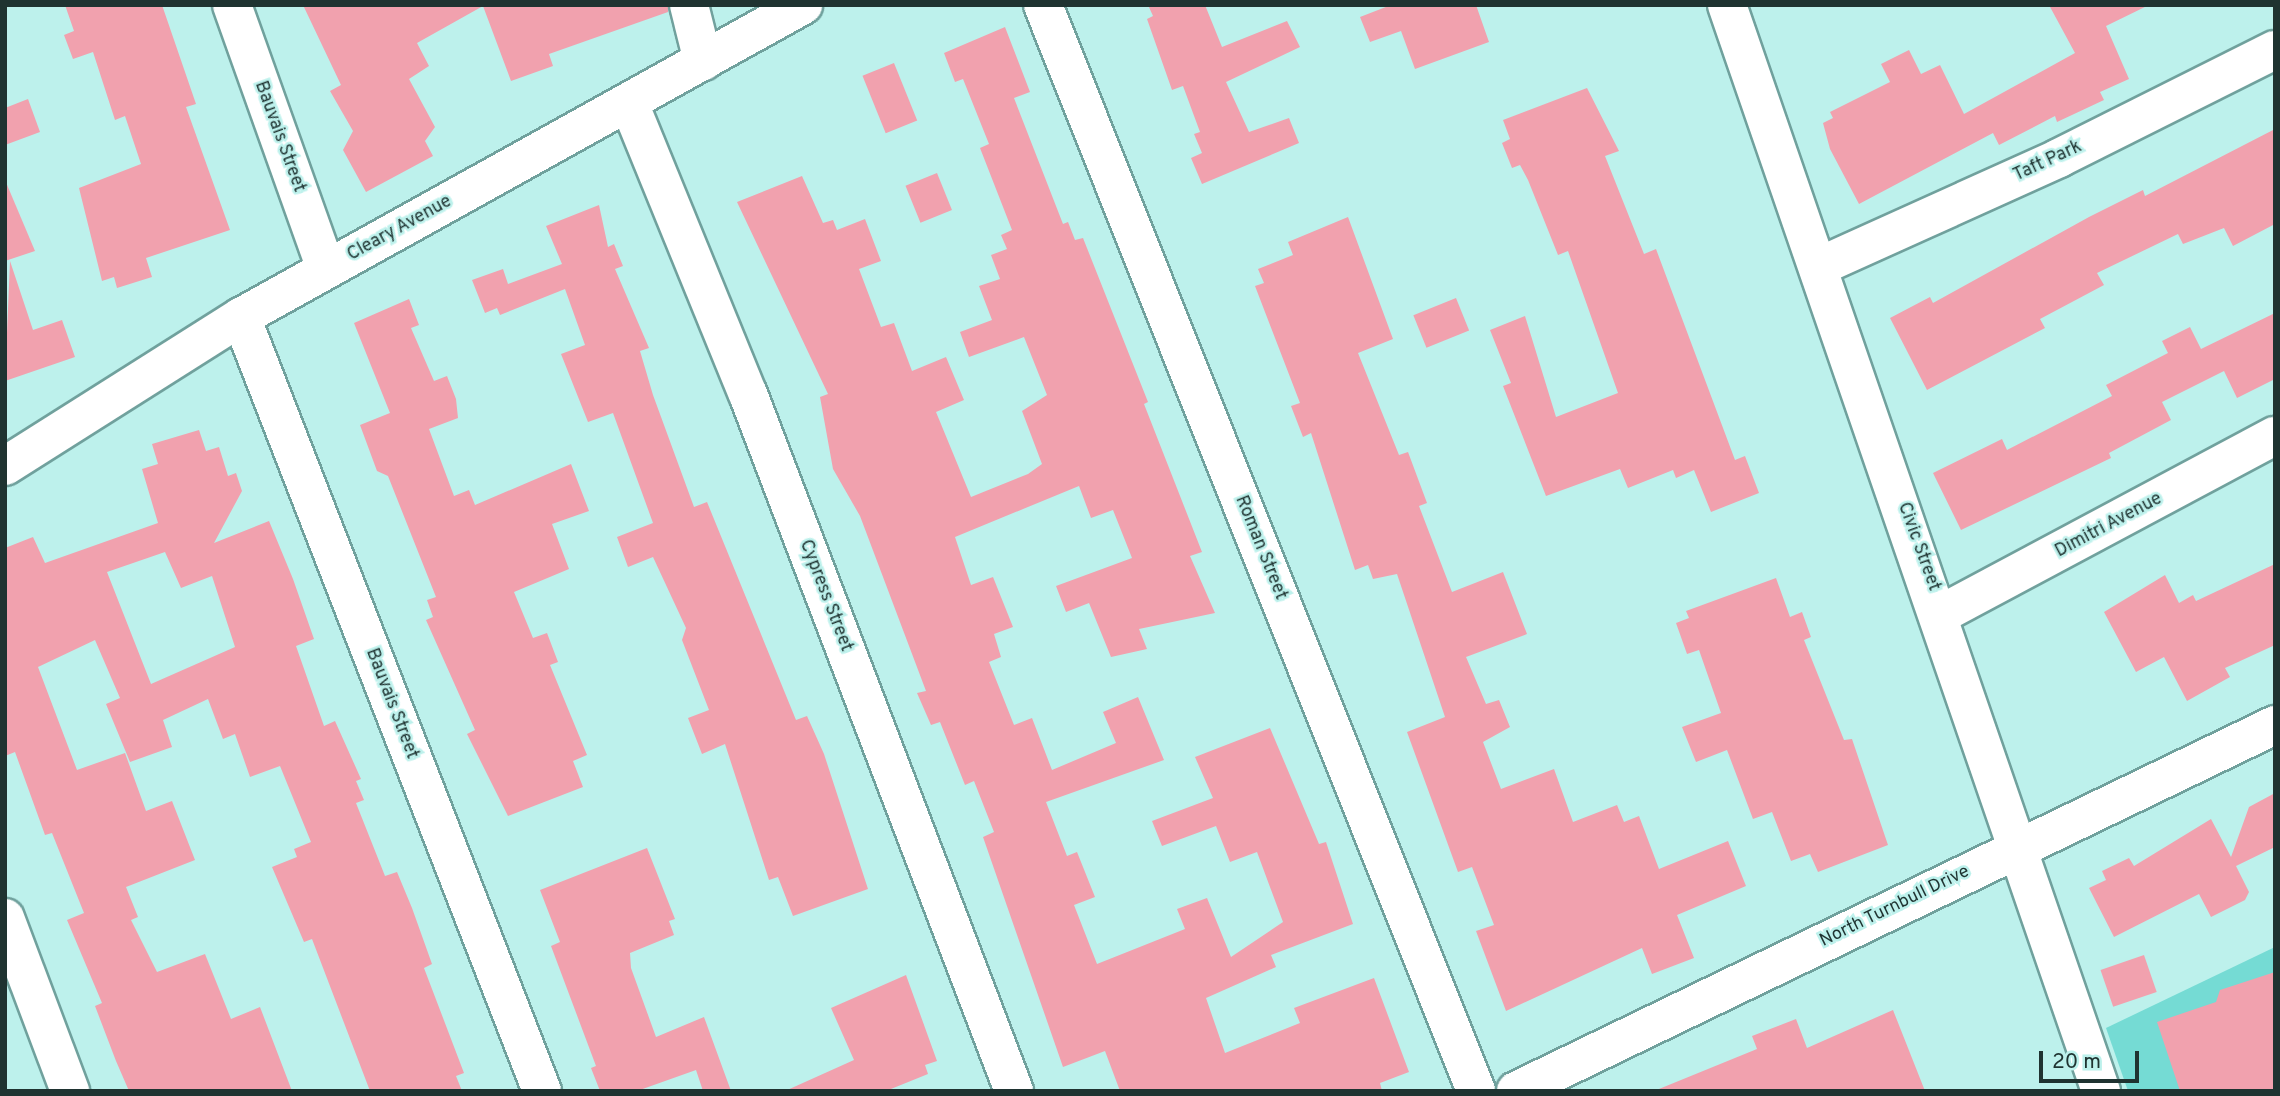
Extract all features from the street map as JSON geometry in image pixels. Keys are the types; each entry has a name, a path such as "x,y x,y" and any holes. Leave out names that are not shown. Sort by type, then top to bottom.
{"street":[{"name":"Bauvais Street","path":"232,5 326,269"},
{"path":"689,5 703,61"},
{"name":"Cleary Avenue","path":"5,466 241,317 803,5"},
{"name":"Roman Street","path":"1043,5 1476,1091"},
{"name":"Civic Street","path":"1727,5 1941,614 2101,1091"},
{"name":"Taft Park","path":"1818,267 2059,158 2275,50"},
{"name":"Cypress Street","path":"629,103 748,394 1014,1091"},
{"name":"Bauvais Street","path":"241,317 542,1091"},
{"name":"Dimitri Avenue","path":"1941,614 2275,436"},
{"name":"North Turnbull Drive","path":"1516,1091 2275,725"},
{"path":"5,918 70,1091"}],"shaded area":[{"path":"2275,947 2275,1091 2128,1091 2106,1028"}],"building":[{"path":"65,5 162,5 196,104 186,107 230,230 146,258 152,277 117,288 114,277 102,281 79,188 141,164 125,116 115,120 93,52 73,59 64,35 74,31"},
{"path":"303,5 668,5 668,12 549,54 553,66 511,81 483,6 417,43 429,66 409,79 435,127 425,141 433,156 366,192 343,150 353,131 330,91 341,85"},
{"path":"1148,5 1205,5 1222,47 1287,21 1300,47 1226,82 1249,132 1289,118 1299,143 1202,184 1191,158 1202,153 1194,134 1200,132 1183,86 1172,90 1147,19 1153,16"},
{"path":"1391,5 1476,5 1489,42 1415,69 1401,31 1370,42 1360,17"},
{"path":"2049,5 2149,5 2106,26 2129,79 2100,92 2104,100 2057,122 2055,116 1999,145 1993,133 1859,204 1830,149 1823,123 1833,118 1830,112 1890,82 1881,64 1909,50 1921,74 1940,65 1964,114 2075,53"},
{"path":"1005,27 1030,92 1014,98 1063,224 1068,222 1075,240 1083,238 1148,402 1144,404 1202,552 1190,556 1215,613 1139,629 1147,649 1111,657 1089,603 1066,612 1056,586 1132,558 1113,510 1091,518 1079,486 955,537 971,585 993,577 1013,627 994,634 1001,657 989,662 1014,725 1032,718 1052,770 1116,743 1103,712 1138,697 1164,760 1046,802 1067,856 1077,852 1095,897 1074,905 1097,964 1185,929 1177,909 1207,898 1231,957 1283,922 1257,852 1230,862 1216,826 1162,846 1152,821 1213,798 1195,757 1270,728 1319,844 1326,842 1353,924 1271,955 1276,967 1206,998 1225,1053 1300,1023 1294,1008 1374,978 1409,1072 1380,1083 1382,1091 1120,1091 1105,1051 1063,1067 983,837 994,832 974,781 965,785 940,722 931,725 917,693 926,691 860,516 833,469 820,397 828,394 737,202 802,176 823,223 833,220 837,230 865,219 881,261 859,269 881,327 894,323 912,371 946,357 964,400 936,412 971,497 1028,474 1042,464 1022,411 1047,395 1024,337 969,357 960,332 992,320 979,286 1000,279 991,255 1007,249 1001,235 1012,230 980,148 989,144 963,79 955,82 944,53"},
{"path":"894,63 917,120 886,133 862,76"},
{"path":"1587,88 1619,151 1605,156 1644,254 1656,249 1735,460 1745,456 1759,493 1711,512 1694,470 1676,478 1673,470 1628,488 1620,469 1546,496 1503,386 1511,383 1490,330 1525,316 1556,417 1618,393 1568,251 1558,255 1528,180 1520,165 1512,168 1502,143 1510,139 1503,120"},
{"path":"28,99 40,132 5,145 5,108"},
{"path":"2275,129 2275,224 2233,246 2224,228 2183,244 2178,234 2097,273 2104,285 2040,319 2045,328 1927,390 1890,318 1930,297 1933,303 2089,217 2143,190 2145,196"},
{"path":"937,173 952,210 920,223 905,186"},
{"path":"5,180 35,251 5,261"},
{"path":"599,205 608,247 614,244 623,266 615,269 649,348 640,351 653,395 694,507 707,502 796,720 807,716 824,754 868,889 793,916 778,877 769,880 725,744 702,754 688,718 709,710 682,640 686,628 653,557 628,567 617,537 653,523 613,413 588,422 561,354 585,345 565,289 500,315 497,308 485,313 472,280 503,269 508,284 562,264 546,226"},
{"path":"1348,217 1393,339 1358,353 1399,455 1408,452 1427,503 1419,506 1452,592 1503,572 1527,634 1466,657 1486,704 1499,700 1510,727 1483,742 1501,789 1554,769 1573,822 1617,805 1624,822 1639,816 1659,869 1728,841 1746,886 1677,915 1694,958 1652,974 1642,948 1506,1011 1476,931 1494,925 1472,867 1458,872 1407,732 1445,717 1397,574 1373,579 1368,565 1355,570 1311,433 1303,437 1291,406 1300,403 1255,286 1264,283 1258,269 1293,255 1288,242"},
{"path":"10,261 33,330 62,320 75,357 5,381"},
{"path":"1456,298 1469,330 1426,348 1413,315"},
{"path":"409,299 419,325 411,328 434,381 447,376 456,399 458,418 429,429 454,496 469,490 475,505 571,464 589,511 552,524 569,569 514,592 533,638 547,633 558,662 550,665 587,755 573,761 583,787 508,816 467,734 475,730 426,620 433,617 427,600 436,597 388,476 377,471 360,425 390,413 354,323"},
{"path":"2275,313 2275,379 2237,398 2224,371 2162,402 2171,420 2109,453 2111,458 1961,530 1933,473 2002,439 2007,450 2112,396 2106,385 2168,353 2162,341 2190,327 2201,349"},
{"path":"199,430 206,451 219,447 228,476 236,473 242,491 214,543 269,521 314,639 296,646 324,726 335,721 361,779 356,781 364,800 356,803 385,876 397,872 412,908 432,964 424,968 464,1073 456,1076 462,1091 370,1091 312,939 304,942 272,867 297,857 294,849 311,842 280,766 250,777 235,734 223,739 208,699 163,720 172,747 130,762 106,704 120,698 95,640 38,667 77,770 125,753 146,811 172,801 195,860 126,887 138,917 131,920 157,972 205,954 231,1019 260,1007 292,1091 129,1091 95,1006 102,1003 67,920 84,913 52,833 45,835 15,752 5,756 5,548 33,537 45,563 158,523 142,469 158,464 152,444","holes":["165,552 181,588 212,576 235,647 151,684 107,572"]},
{"path":"2275,564 2275,645 2225,668 2230,677 2187,701 2164,657 2136,672 2104,612 2165,575 2179,603 2193,595 2196,601"},
{"path":"1776,578 1790,617 1802,612 1811,637 1804,640 1844,740 1852,739 1888,845 1818,872 1810,854 1791,861 1772,812 1753,819 1727,750 1696,762 1682,727 1721,713 1699,650 1687,654 1676,623 1689,618 1686,611"},
{"path":"2275,793 2275,847 2236,866 2249,892 2245,900 2211,917 2199,894 2114,937 2089,888 2106,880 2102,871 2129,858 2134,866 2211,819 2231,857 2249,807"},
{"path":"647,848 675,919 669,921 674,935 630,953 631,968 656,1037 704,1017 731,1091 703,1091 696,1070 637,1091 600,1091 591,1068 596,1066 551,946 560,942 540,890"},
{"path":"2144,955 2157,992 2113,1007 2101,970"},
{"path":"2275,972 2275,1091 2180,1091 2157,1022 2216,1002 2220,990"},
{"path":"906,975 937,1061 925,1065 928,1074 886,1091 785,1091 854,1060 831,1008"},
{"path":"1893,1010 1925,1091 1654,1091 1757,1049 1752,1036 1796,1019 1807,1048"}]}
